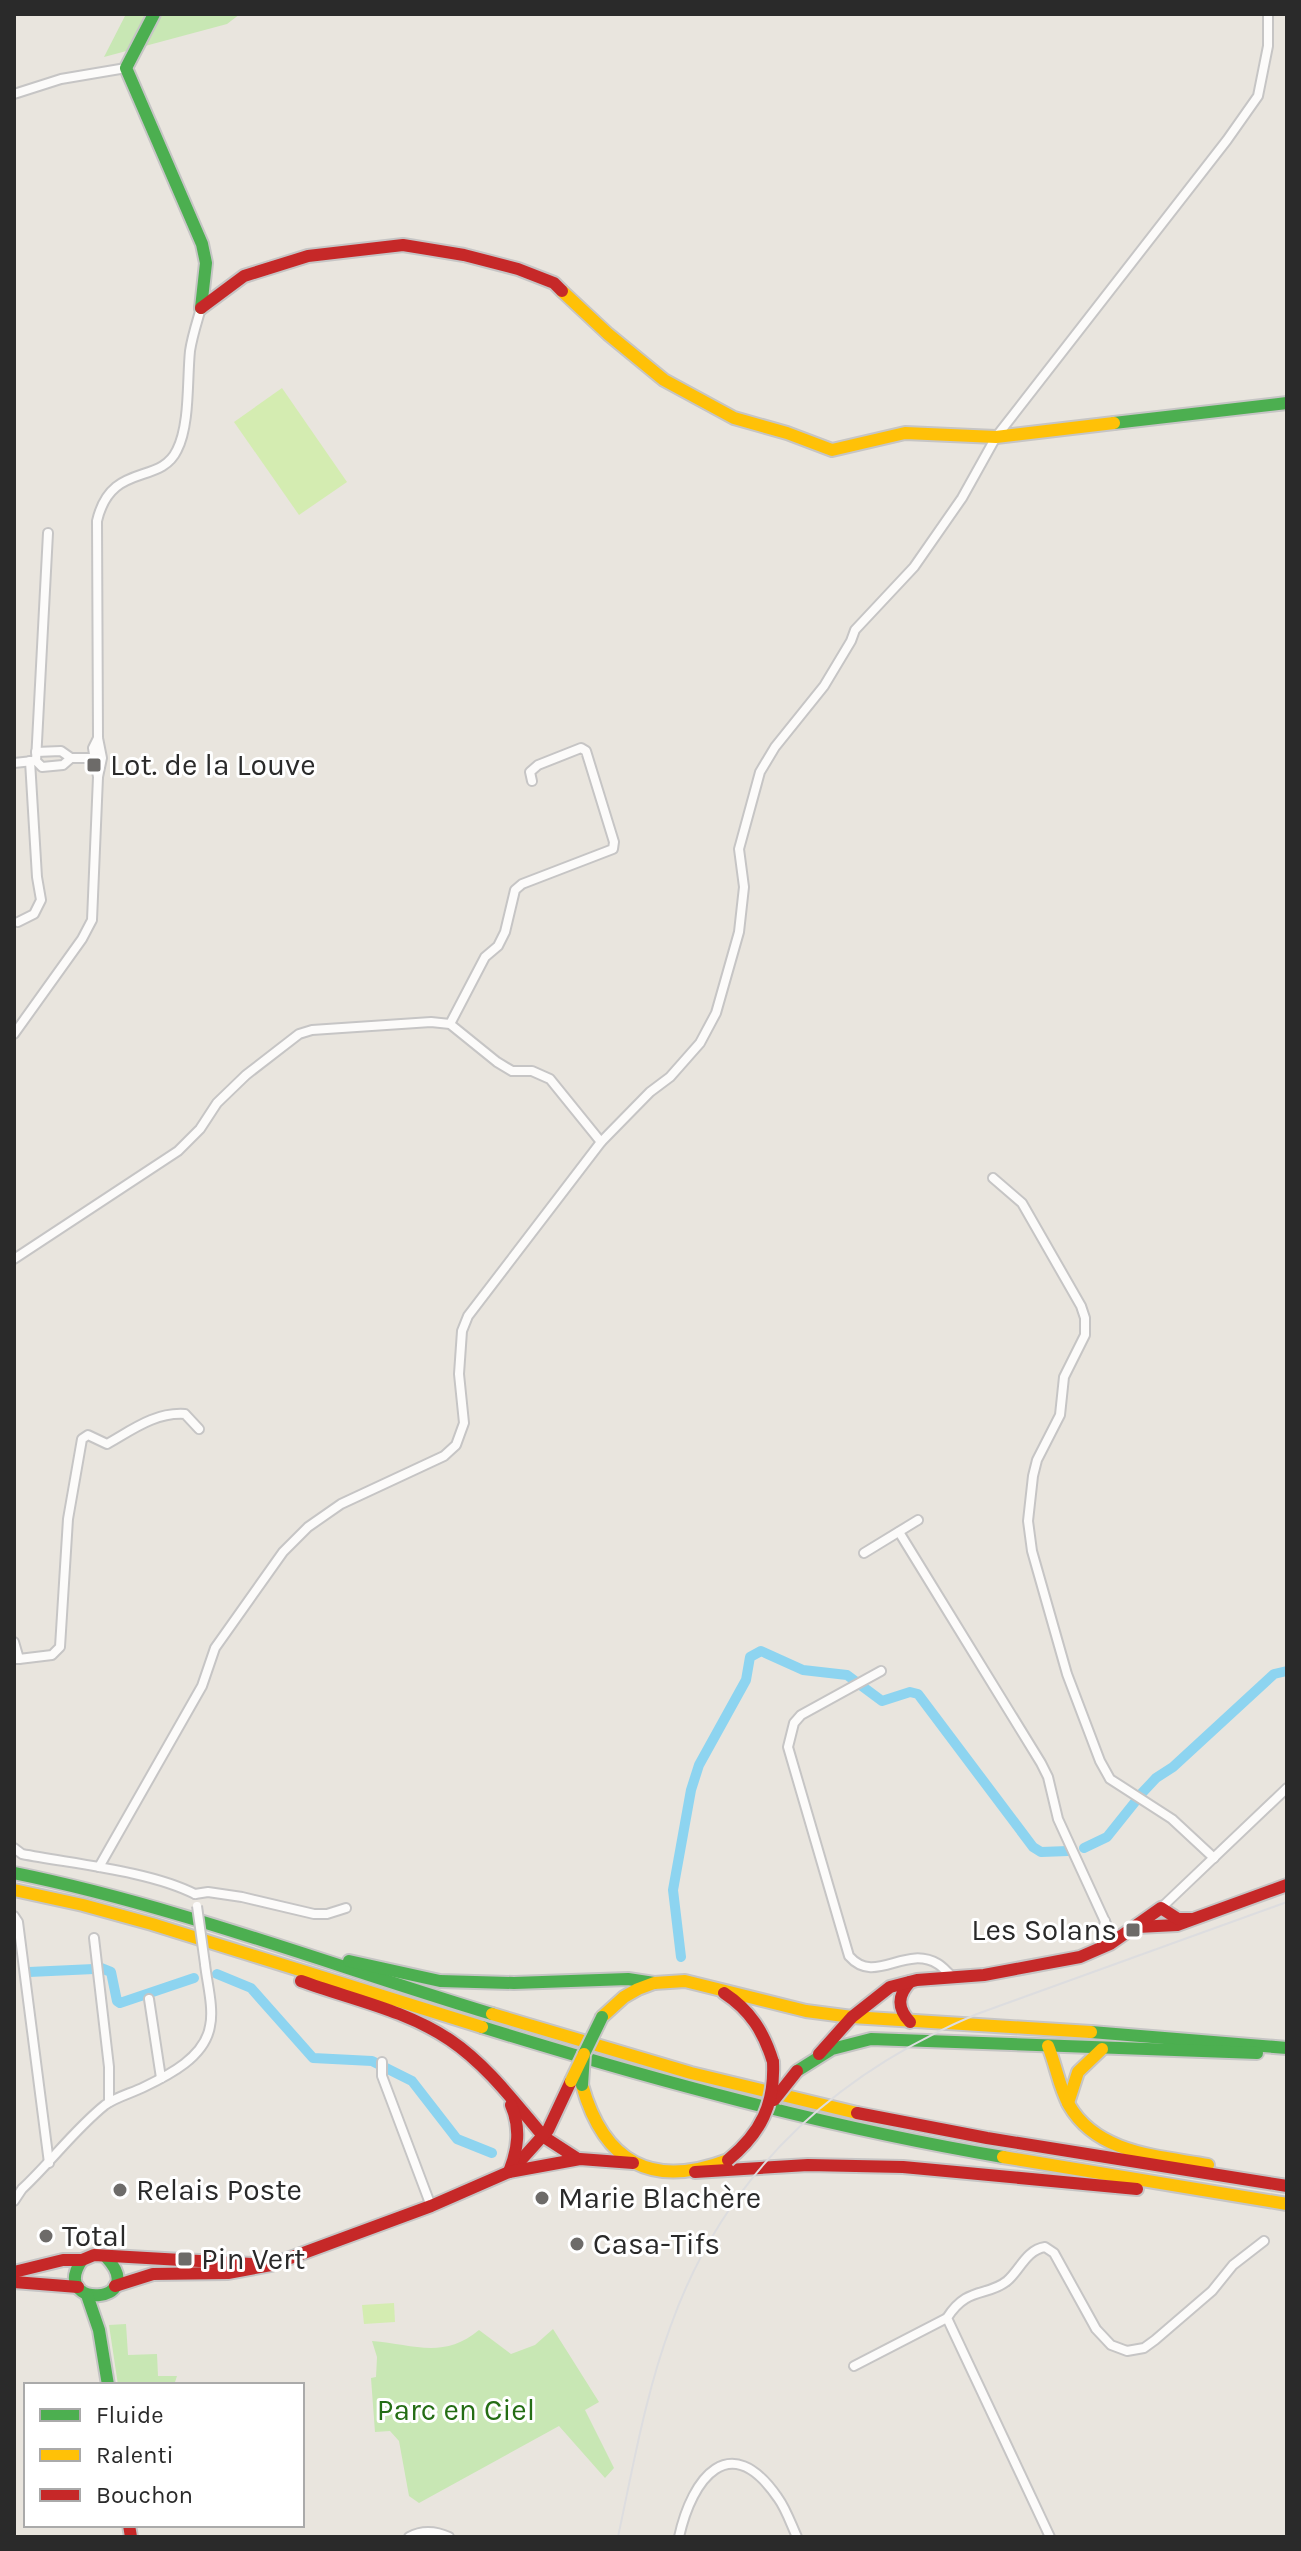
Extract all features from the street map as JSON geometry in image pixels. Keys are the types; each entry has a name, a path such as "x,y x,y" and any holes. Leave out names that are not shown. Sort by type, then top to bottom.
{"main road":[{"path":"154,14 126,68 202,244 206,263 201,308"},
{"path":"201,308 244,276 308,256 403,245 464,255 518,269 554,283 608,334 664,380 734,418 832,450 905,433 996,437 1287,403"},
{"path":"14,1873 106,1893 440,1999 693,2074 814,2104 1017,2145 1287,2184"},
{"path":"1137,1927 1167,1928 1287,1885"},
{"path":"14,1890 129,1918 445,2017 687,2088 799,2117 1019,2161 1287,2205"},
{"path":"695,2172 728,2160 745,2147 757,2134 772,2102 797,2071 819,2054 852,2017 890,1987 952,1976 998,1973 1080,1957 1114,1941 1161,1908 1178,1919 1191,1919"},
{"path":"181,1934 435,2031 473,2058 544,2137 567,2154 580,2159"},
{"path":"244,1936 440,1981 685,1981 806,2011 852,2017 1287,2051"},
{"path":"910,1982 901,1991 898,2001 904,2015 918,2023"},
{"path":"509,2172 544,2137 559,2112 576,2083 590,2036 602,2017 624,1997 654,1983"},
{"path":"715,1988 736,2000 754,2017 767,2038 775,2082 772,2102"},
{"path":"982,2027 1040,2036 1048,2046 1068,2104 1082,2126 1105,2142 1287,2184"},
{"path":"819,2054 836,2046 881,2037 1102,2049 1287,2051"},
{"path":"1068,2104 1078,2072 1102,2049"},
{"path":"576,2083 596,2128 612,2148 633,2163 653,2171 674,2174 737,2173 782,2166 850,2165 993,2173 1287,2205"},
{"path":"504,2091 520,2130 515,2159 509,2172"},
{"path":"14,2282 82,2291 102,2297 137,2277 228,2273 271,2265 431,2206 509,2172 580,2159 633,2163"},
{"path":"14,2272 94,2255 271,2265"},
{"path":"99,2330 117,2269 106,2257"},
{"path":"14,2258 29,2267"},
{"path":"82,2260 75,2273 99,2330 108,2383"}],"street":[{"path":"99,1867 202,1686 215,1648 283,1552 308,1527 341,1504 444,1456 456,1445 464,1423 459,1374 462,1331 468,1316 601,1142 650,1092 670,1077 700,1043 716,1013 739,932 744,887 739,849 760,772 775,747 824,686 855,630 914,567 962,498 996,437 1258,96 1268,46 1268,14"},
{"path":"14,94 61,79 126,68"},
{"path":"14,1034 82,939 92,920 98,777 97,521 101,504 120,483 148,473 170,460 177,451 183,428 191,347 201,308"},
{"path":"18,922 34,914 41,900 37,877 36,760 48,533"},
{"path":"450,1024 485,957 498,946 505,932 515,890 522,884 613,849 614,842 586,751 581,748 538,765 530,772 532,781"},
{"path":"14,763 36,760 61,751 71,758 98,758"},
{"path":"36,760 63,765 71,758"},
{"path":"14,1259 178,1151 200,1129 217,1103 246,1075 299,1034 312,1030 431,1022 450,1024 512,1071 532,1071 550,1079 601,1142"},
{"path":"993,1178 1022,1203 1085,1318 1085,1335 1064,1377 1060,1415 1035,1468 1028,1521 1032,1551 1067,1674 1100,1761 1110,1779 1172,1819 1214,1858"},
{"path":"14,1642 16,1658 52,1655 60,1647 68,1519 82,1439 88,1435 107,1444 144,1423 172,1413 185,1414 199,1429"},
{"path":"864,1553 918,1520"},
{"path":"899,1532 1041,1763 1048,1777 1058,1819 1114,1941"},
{"path":"881,1671 801,1715 794,1723 788,1747 849,1956 860,1967 870,1969 917,1958 938,1964 952,1976"},
{"path":"1161,1908 1287,1788"},
{"path":"14,1848 22,1854 99,1867 181,1887 195,1894 208,1892 242,1897 314,1914 346,1908"},
{"path":"14,2201 86,2122 109,2102 161,2078 189,2060 207,2036 211,2024 195,1894"},
{"path":"14,1916 18,1922 49,2163"},
{"path":"1099,1949 1105,1921"},
{"path":"94,1938 109,2067 109,2102"},
{"path":"149,1999 161,2078"},
{"path":"382,2066 431,2206"},
{"path":"854,2366 947,2318 968,2295 1005,2282 1033,2250 1045,2247 1054,2253 1096,2329 1111,2345 1136,2351 1155,2340 1212,2291 1233,2265 1264,2241"},
{"path":"947,2318 1050,2537"},
{"path":"679,2537 691,2495 708,2473 724,2464 740,2466 755,2473 779,2499 797,2537"},
{"path":"409,2537 423,2532 449,2537"}],"green space":[{"path":"126,14 240,14 227,24 104,57"},
{"path":"282,388 347,482 299,515 234,422"},
{"path":"394,2303 395,2322 364,2324 362,2305"},
{"path":"126,2324 128,2355 157,2354 158,2376 177,2376 175,2383 118,2383 109,2325"},
{"name":"Parc en Ciel","path":"553,2329 599,2402 585,2410 614,2468 605,2478 559,2426 419,2503 409,2496 399,2441 390,2431 375,2432 371,2378 376,2377 377,2357 372,2341 440,2347 453,2345 479,2330 511,2354 535,2345"}],"waterway":[{"path":"681,1957 673,1890 691,1790 699,1765 746,1680 750,1657 761,1651 803,1670 847,1675 882,1701 910,1692 918,1694 1033,1847 1041,1852 1068,1851"},
{"path":"1141,1794 1274,1674 1287,1671"},
{"path":"1084,1848 1107,1837 1135,1802"},
{"path":"101,1968 111,1972 120,2003 194,1978"},
{"path":"29,1972 94,1969"},
{"path":"217,1974 251,1988 313,2058 372,2061 412,2081 457,2139 492,2153"}],"tram line":[{"path":"618,2537 654,2377 671,2325 694,2271 721,2222 753,2177 790,2136 831,2100 876,2067 924,2039 977,2014 1287,1902"}],"traffic: fast":[{"path":"154,14 126,68 202,244 206,263 201,308"},
{"path":"1114,423 1287,403"},
{"path":"14,1873 195,1919 492,2014"},
{"path":"349,1961 440,1981 514,1983 628,1979 654,1983"},
{"path":"582,2085 584,2054 602,2017"},
{"path":"482,2027 740,2101 1003,2157"},
{"path":"1091,2032 1287,2048"},
{"path":"797,2071 832,2049 871,2039 1257,2053"},
{"path":"82,2260 75,2276 78,2287 87,2294 98,2295 109,2292 116,2285 116,2273 106,2257"},
{"path":"87,2295 99,2330 108,2383"}],"traffic: slow":[{"path":"562,291 664,380 734,418 832,450 905,433 996,437 1114,423"},
{"path":"14,1890 152,1924 482,2027"},
{"path":"602,2017 638,1989 654,1983 685,1981 806,2011 852,2017 1091,2032"},
{"path":"492,2014 691,2073 857,2113"},
{"path":"1048,2046 1069,2105 1096,2134 1131,2150 1208,2165"},
{"path":"1068,2103 1078,2072 1102,2049"},
{"path":"571,2081 584,2054"},
{"path":"582,2085 603,2134 618,2151 635,2163 654,2170 676,2171 728,2160"},
{"path":"1003,2157 1287,2204"}],"traffic: jam":[{"path":"201,308 244,276 308,256 403,245 464,255 518,269 554,283 562,291"},
{"path":"1137,1927 1177,1925 1287,1885"},
{"path":"819,2054 852,2017 890,1987 917,1980 984,1975 1080,1957 1110,1944 1161,1908 1178,1919 1191,1919"},
{"path":"301,1981 396,2013 450,2040 488,2073 544,2137"},
{"path":"910,1982 900,2002 910,2022"},
{"path":"724,1993 755,2023 773,2062"},
{"path":"728,2160 749,2139 764,2117 771,2091 773,2062"},
{"path":"774,2100 797,2071"},
{"path":"512,2170 548,2130 571,2081"},
{"path":"509,2172 517,2138 511,2105"},
{"path":"857,2113 987,2138 1287,2186"},
{"path":"544,2137 578,2159"},
{"path":"115,2286 153,2274 228,2273 271,2265 431,2206 509,2172 580,2159 633,2163"},
{"path":"695,2172 808,2165 903,2167 1137,2189"},
{"path":"14,2272 94,2255 252,2264"},
{"path":"14,2282 78,2287"},
{"path":"129,2527 131,2537"}],"place":[{"name":"Lot. de la Louve","path":"94,765"},
{"name":"Les Solans","path":"1133,1930"},
{"name":"Relais Poste","path":"120,2190"},
{"name":"Marie Blachère","path":"542,2198"},
{"name":"Total","path":"46,2236"},
{"name":"Casa-Tifs","path":"577,2244"},
{"name":"Pin Vert","path":"185,2259"}]}
